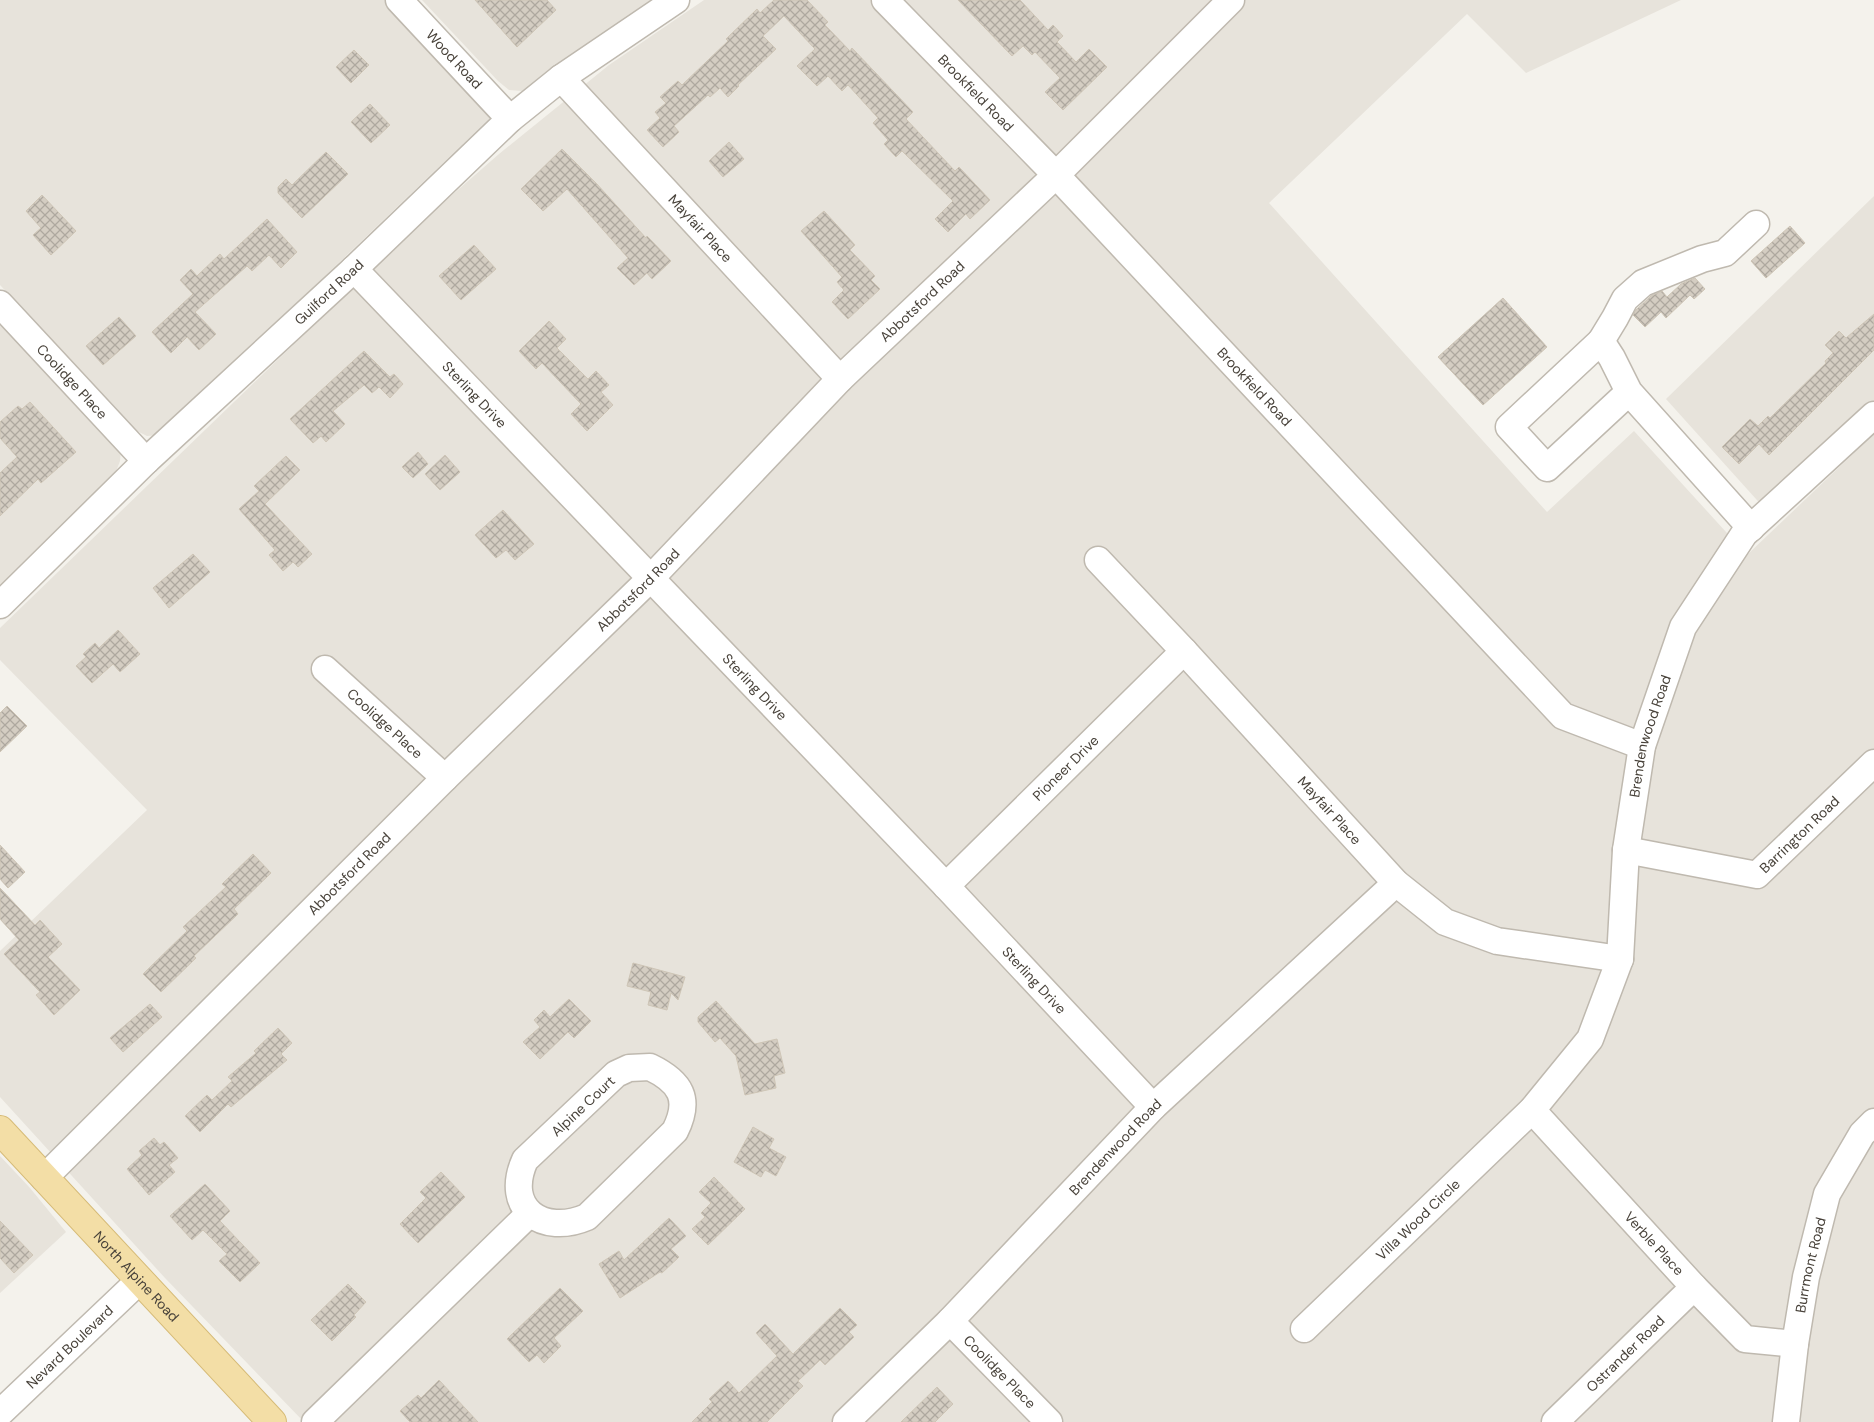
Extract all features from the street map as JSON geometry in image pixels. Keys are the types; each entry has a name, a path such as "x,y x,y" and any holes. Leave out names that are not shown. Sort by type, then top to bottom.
{"main road":[{"name":"North Alpine Road","path":"0,1130 272,1422"}],"street":[{"name":"Wood Road","path":"400,0 510,120"},
{"name":"Guilford Road","path":"0,605 146,460 354,269 510,120 561,78 676,0"},
{"name":"Brookfield Road","path":"885,0 1056,175 1563,716 1642,746"},
{"name":"Abbotsford Road","path":"44,1178 445,778 651,578 840,379 1056,175 1231,0"},
{"name":"Mayfair Place","path":"561,78 840,379"},
{"path":"1629,392 1548,468 1509,427 1601,341 1616,318 1625,299 1643,283 1702,259 1725,253 1756,224"},
{"name":"Sterling Drive","path":"354,269 946,886 1153,1107"},
{"name":"Coolidge Place","path":"0,304 146,460"},
{"path":"1601,341 1629,392 1751,528"},
{"name":"Brendenwood Road","path":"1532,1110 1590,1039 1620,959 1626,850 1642,746 1684,627 1744,534 1874,415"},
{"name":"Mayfair Place","path":"1098,560 1184,651 1396,883 1445,922 1497,941 1620,959"},
{"name":"Pioneer Drive","path":"946,886 1184,651"},
{"name":"Coolidge Place","path":"325,669 445,778"},
{"name":"Barrington Road","path":"1626,850 1757,875 1874,763"},
{"name":"Brendenwood Road","path":"846,1422 950,1321 1153,1107 1396,883"},
{"name":"Alpine Court","path":"650,1067 664,1074 676,1085 682,1096 684,1107 675,1131 587,1217 576,1222 562,1224 538,1219 529,1214 519,1194 518,1187 520,1171 525,1160 616,1074 629,1068 650,1067"},
{"name":"Verble Place","path":"1532,1110 1694,1287 1745,1339 1795,1344"},
{"name":"Villa Wood Circle","path":"1304,1329 1532,1110"},
{"name":"Burrmont Road","path":"1786,1422 1795,1344 1806,1277 1827,1194 1862,1134 1874,1122"},
{"path":"315,1422 529,1214"},
{"name":"Nevard Boulevard","path":"0,1413 140,1280"},
{"name":"Ostrander Road","path":"1555,1422 1694,1287"},
{"name":"Coolidge Place","path":"950,1321 1049,1422"}],"shaded area":[{"path":"0,0 388,0 485,105 490,118 159,435 147,436 135,430 0,285"},
{"path":"422,0 652,0 522,91 509,90 498,81"},
{"path":"704,0 1681,0 1526,73 1467,14 1269,203 1547,512 1634,431 1747,555 1874,434 1874,1422 850,1422 842,1413 833,1422 304,1422 165,1278 0,1097 0,951 147,810 0,660 0,628 412,230 499,154 609,65"},
{"path":"1874,196 1874,406 1765,509 1666,399"},
{"path":"0,316 121,449 120,461 115,474 0,586"},
{"path":"0,1156 30,1188 66,1232 0,1293"}],"building":[{"path":"475,0 547,0 556,10 517,47"},
{"path":"774,0 807,0 828,22 825,25 850,51 852,48 913,112 906,119 955,171 959,167 990,200 970,219 966,214 948,232 935,219 953,201 902,151 896,157 884,144 888,140 873,123 878,118 848,85 842,91 828,76 817,86 797,66 815,49 784,16 763,36 776,49 728,97 720,88 710,97 708,95 674,126 679,132 663,147 647,130 660,118 655,112 666,103 660,97 678,81 682,85 728,41 726,39 757,9 760,13"},
{"path":"958,0 1020,0 1048,30 1053,25 1063,36 1057,42 1076,62 1089,49 1107,67 1063,110 1045,92 1060,78 1035,52 1032,55 1023,46 1012,56"},
{"path":"354,50 369,65 351,83 336,67"},
{"path":"370,104 390,125 371,143 351,122"},
{"path":"729,142 744,159 723,177 709,161"},
{"path":"562,149 646,238 647,236 671,261 652,279 647,273 634,285 617,268 628,258 567,189 543,211 521,189"},
{"path":"326,152 348,174 302,218 278,193 278,187 286,179 292,185"},
{"path":"42,195 76,231 51,255 33,235 41,228 26,211"},
{"path":"824,211 855,245 850,250 875,276 871,280 880,289 848,319 832,302 844,290 837,282 842,277 801,231"},
{"path":"267,219 297,252 281,268 269,255 252,271 247,266 195,312 216,334 199,350 187,337 171,353 152,332 193,294 180,280 191,269 197,276 220,254 224,259"},
{"path":"1790,226 1805,243 1766,278 1751,261"},
{"path":"474,245 496,269 461,300 439,276"},
{"path":"1695,278 1705,289 1694,299 1690,295 1666,318 1661,312 1645,327 1633,315 1651,296 1662,291 1667,297 1681,284"},
{"path":"1503,298 1547,347 1483,405 1438,357"},
{"path":"1874,314 1874,350 1769,455 1759,444 1739,464 1722,447 1750,419 1758,426 1768,416 1770,418 1826,363 1825,361 1833,353 1825,345 1839,331 1846,338"},
{"path":"119,317 136,336 103,365 86,346"},
{"path":"549,321 566,339 557,348 588,379 596,371 609,385 601,392 613,405 587,431 571,414 581,404 542,363 536,369 519,351"},
{"path":"364,351 390,377 394,374 403,384 390,398 379,387 372,393 364,385 333,411 345,424 326,442 321,436 313,443 290,419"},
{"path":"30,402 76,452 41,483 38,479 0,516 0,473 17,457 0,438 0,422 18,406 22,409"},
{"path":"418,452 428,464 413,478 402,467"},
{"path":"445,455 460,472 440,490 425,474"},
{"path":"286,456 300,470 265,504 312,554 298,567 293,562 283,571 269,555 275,550 239,509 259,491 254,486"},
{"path":"503,510 534,544 515,560 506,550 496,558 475,535"},
{"path":"193,554 210,572 169,608 153,588"},
{"path":"118,630 140,654 120,672 113,664 92,683 76,666 86,657 83,654 95,643 99,648"},
{"path":"7,706 27,726 0,752 0,713"},
{"path":"0,845 25,872 8,888 0,879"},
{"path":"253,854 271,873 234,909 238,914 194,956 196,958 161,992 143,974 187,931 183,927 226,887 222,884"},
{"path":"0,888 35,925 40,920 62,944 48,957 80,990 54,1015 36,995 40,992 4,954 19,940 0,919"},
{"path":"633,963 685,977 678,1000 671,993 667,1010 648,1005 651,992 627,986"},
{"path":"569,999 591,1021 574,1038 568,1032 540,1059 523,1042 540,1027 534,1020 544,1010 550,1017"},
{"path":"716,1001 755,1044 777,1039 785,1073 774,1076 776,1088 745,1095 736,1056 720,1038 715,1042 698,1022 698,1017"},
{"path":"150,1004 162,1017 123,1052 110,1038"},
{"path":"278,1028 292,1043 281,1054 287,1060 231,1107 228,1104 200,1132 185,1116 207,1095 212,1100 232,1081 228,1077 256,1053 254,1051"},
{"path":"753,1127 774,1139 769,1148 786,1157 776,1176 765,1170 761,1177 734,1162"},
{"path":"154,1138 160,1145 164,1142 178,1158 169,1165 175,1172 149,1195 127,1169 142,1155 139,1151"},
{"path":"441,1172 465,1197 418,1243 400,1224 426,1198 420,1192"},
{"path":"714,1177 745,1209 708,1245 692,1229 705,1217 701,1213 711,1203 699,1192"},
{"path":"205,1184 230,1211 220,1221 260,1263 240,1282 219,1261 227,1254 203,1230 192,1240 170,1216"},
{"path":"669,1218 686,1236 671,1249 679,1257 662,1273 660,1272 620,1298 599,1264 619,1251 624,1260"},
{"path":"0,1221 33,1255 14,1273 0,1258"},
{"path":"348,1284 366,1302 354,1315 356,1317 332,1341 311,1320"},
{"path":"560,1288 583,1311 554,1338 561,1346 544,1363 537,1355 529,1362 507,1339"},
{"path":"840,1308 857,1325 849,1332 854,1337 825,1365 820,1360 798,1381 803,1386 767,1422 692,1422 712,1402 709,1399 728,1381 739,1393 777,1356 756,1333 765,1324 793,1354"},
{"path":"439,1380 478,1422 410,1422 400,1411 418,1395 421,1398"},
{"path":"937,1387 953,1404 935,1422 901,1422"}]}
